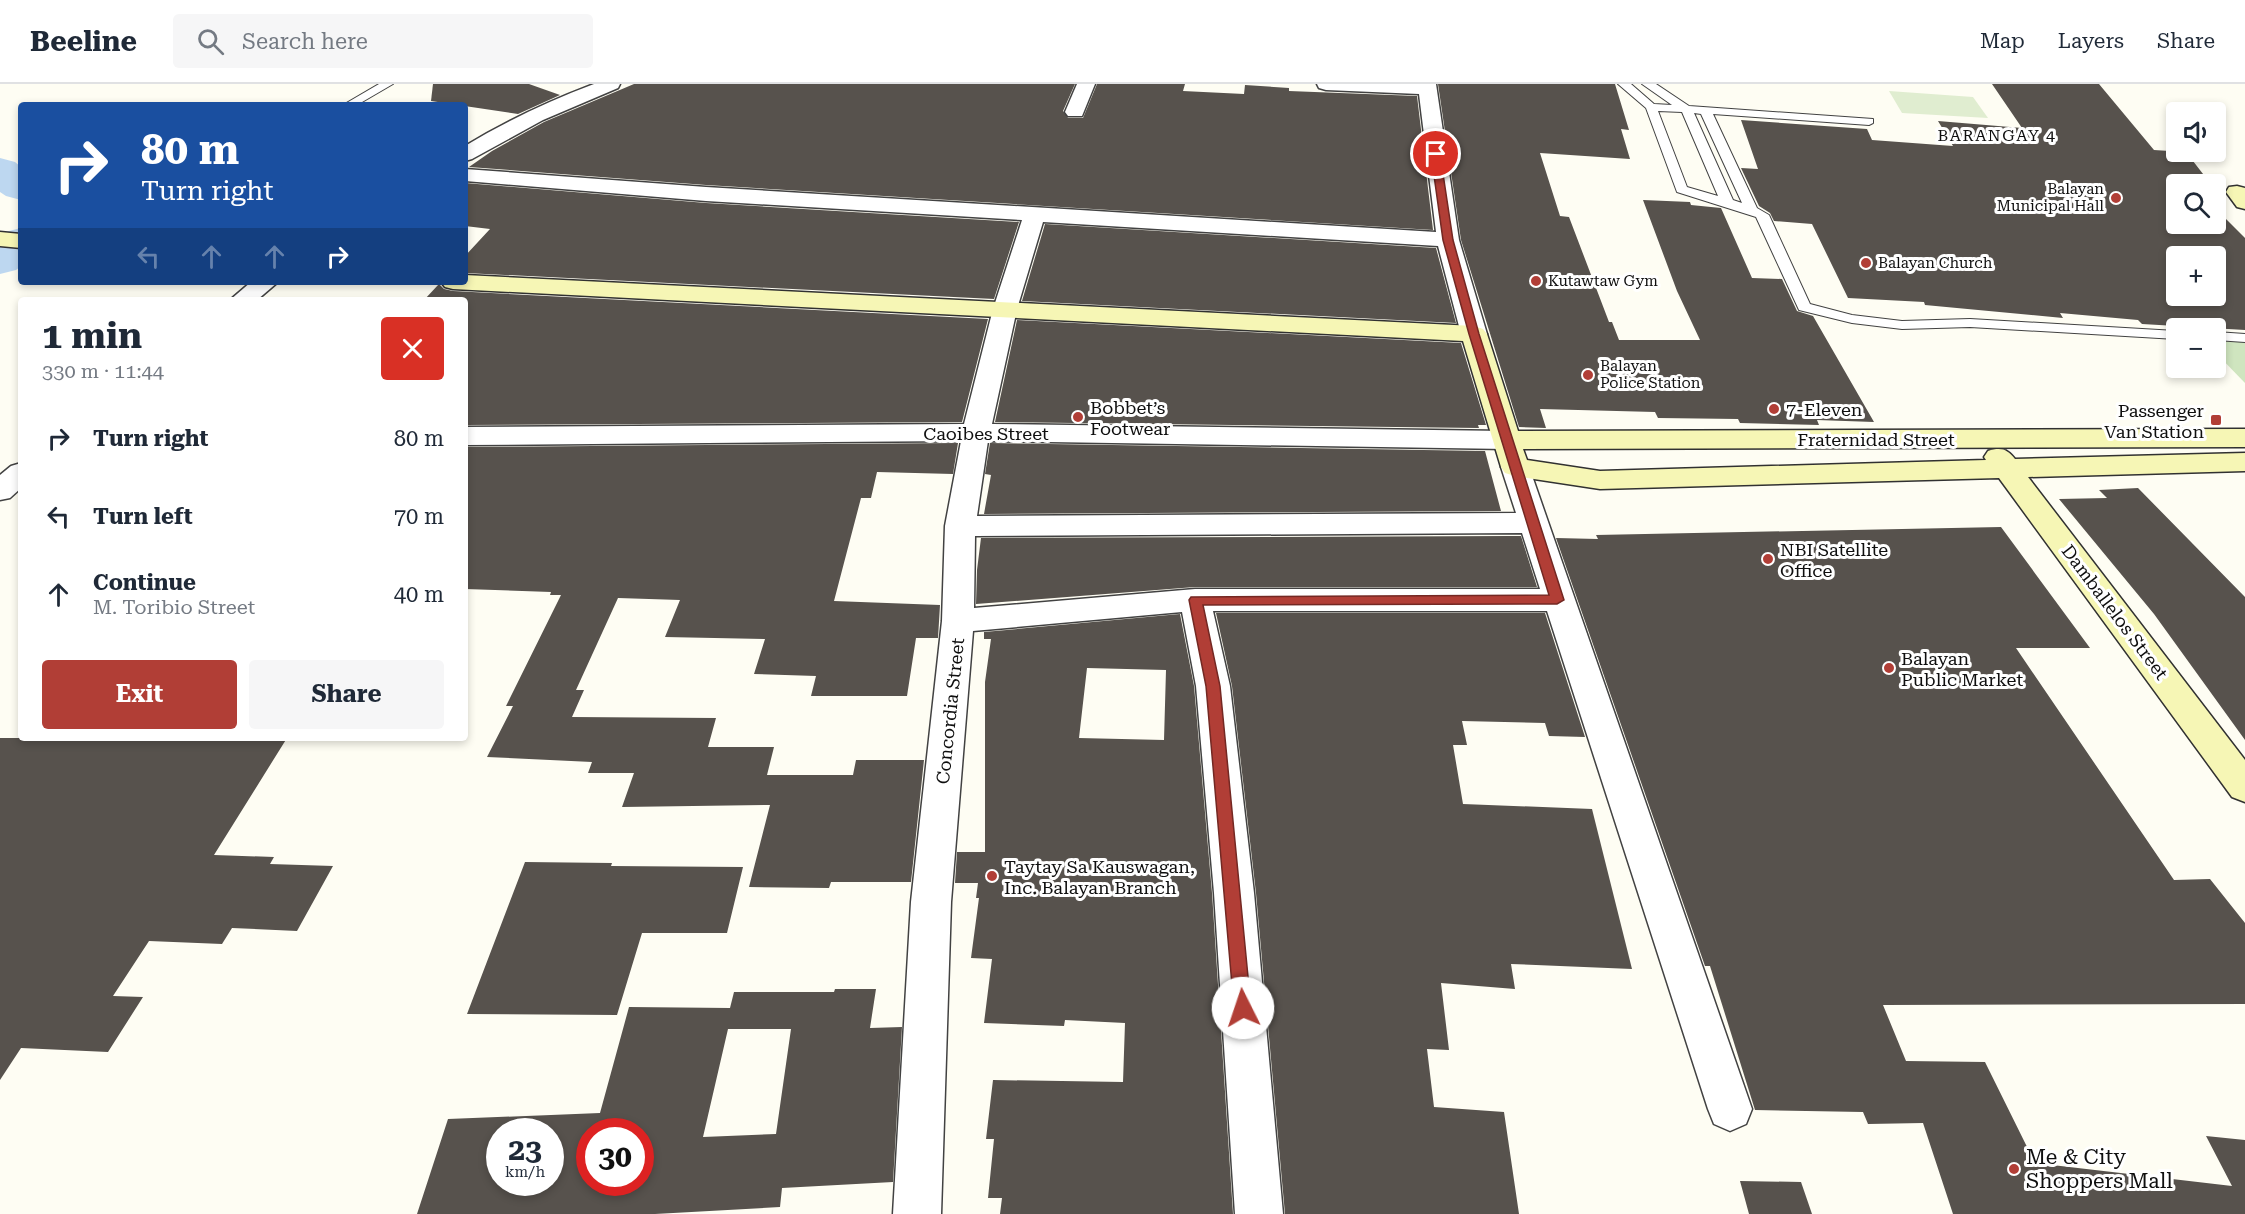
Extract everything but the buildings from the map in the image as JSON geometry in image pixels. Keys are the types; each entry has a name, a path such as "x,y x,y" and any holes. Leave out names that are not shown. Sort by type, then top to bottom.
{"street":[{"path":"560,103 570,84"},
{"path":"468,152 499,133 560,103 611,84"},
{"path":"1075,112 1086,84"},
{"path":"1326,84 1426,87 1448,240 1474,334 1557,600 1730,1108"},
{"path":"468,175 706,195 1448,240"},
{"name":"Concordia Street","path":"917,1214 931,902 958,621 960,526 976,432 1005,309 1034,216"},
{"path":"0,239 18,241"},
{"path":"468,283 1474,334"},
{"path":"246,297 262,285"},
{"name":"Caoibes Street","path":"468,436 976,432 1510,454"},
{"name":"Fraternidad Street","path":"1510,454 1983,439 2245,438"},
{"name":"Damballelos Street","path":"1983,439 2008,469 2245,787"},
{"name":"Fraternidad Street","path":"1510,454 1600,480 2245,462"},
{"path":"0,491 18,475"},
{"path":"960,526 1532,523"},
{"path":"958,621 1196,600 1557,600"},
{"path":"1196,600 1215,709 1234,893 1259,1214"}],"lane":[{"path":"354,102 387,84"},
{"path":"1624,84 1651,107 1682,189 1762,215 1804,307 1852,319 1902,325 1970,323 2166,334"},
{"path":"1648,84 1687,110 1727,202"},
{"path":"1651,107 1869,121"},
{"path":"1706,111 1752,210"},
{"path":"2226,337 2245,338"}],"green space":[{"path":"1889,91 1973,97 1988,118 1902,113"},
{"path":"2226,341 2245,342 2245,383 2226,363"}],"waterway":[{"path":"0,171 18,185"},
{"path":"0,260 18,245"}],"place":[{"name":"Balayan Municipal Hall","path":"2116,198"},
{"name":"Balayan Church","path":"1866,263"},
{"name":"Kutawtaw Gym","path":"1536,281"},
{"name":"Balayan Police Station","path":"1588,375"},
{"name":"7-Eleven","path":"1774,409"},
{"name":"Bobbet’s Footwear","path":"1078,417"},
{"name":"Passenger Van Station","path":"2216,420"},
{"name":"NBI Satellite Office","path":"1768,559"},
{"name":"Balayan Public Market","path":"1889,668"},
{"name":"Taytay Sa Kauswagan, Inc. Balayan Branch","path":"992,876"},
{"name":"Me & City Shoppers Mall","path":"2014,1169"}],"district":[{"name":"BARANGAY 4","path":"1997,135"}],"route":[{"path":"1243,1008 1213,686 1196,600 1557,600 1474,334 1448,240 1436,154"}]}
